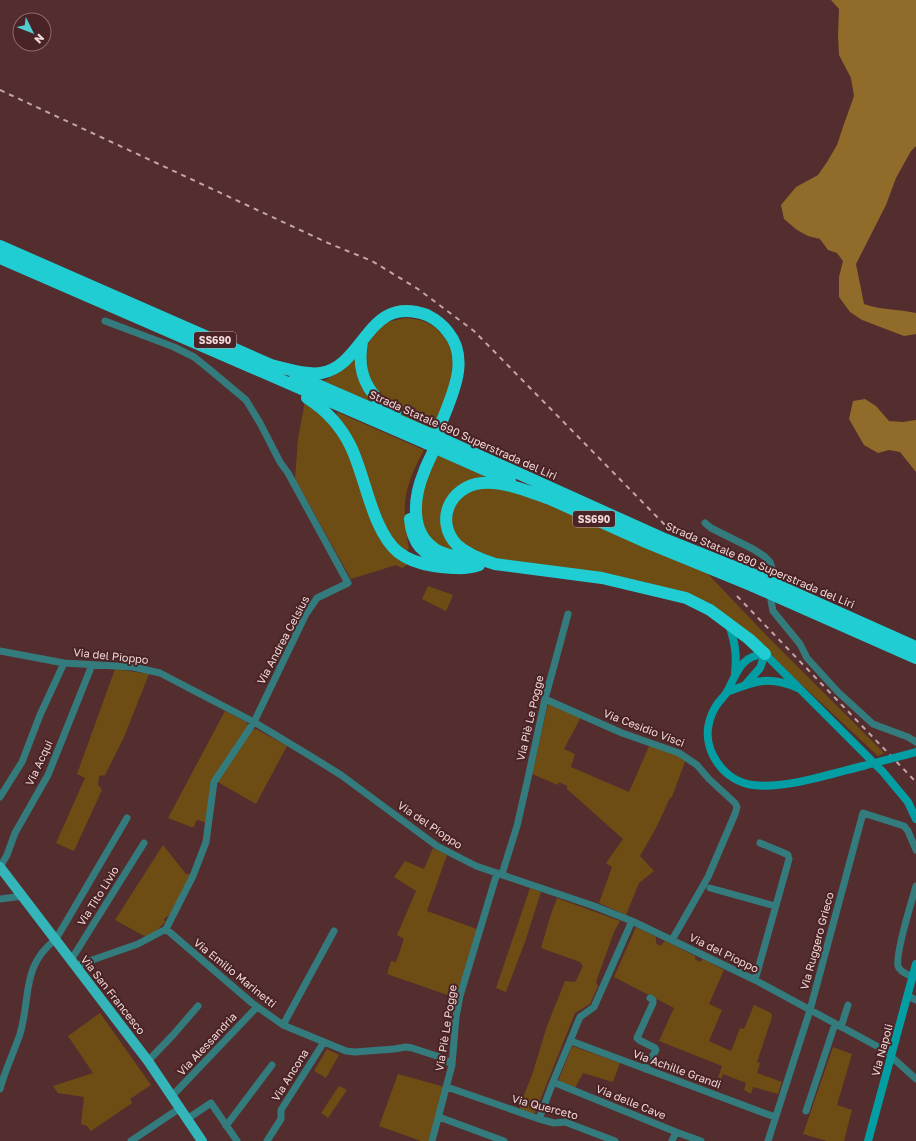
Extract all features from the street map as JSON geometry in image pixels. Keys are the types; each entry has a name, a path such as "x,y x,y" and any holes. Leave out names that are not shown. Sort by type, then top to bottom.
{"highway":[{"name":"Strada Statale 690 Superstrada del Liri","path":"0,246 662,538 916,658"},
{"name":"Strada Statale 690 Superstrada del Liri","path":"0,258 259,371 435,439 547,498 648,543 755,581 916,647"},
{"path":"270,365 308,373 317,374 326,372 344,361 362,342 371,329 382,319 388,316 401,312 415,312 426,315 438,322 447,330 456,346 459,365 453,390 435,439 426,451 413,485 409,513 412,533 417,545 432,557 454,563 480,562 602,578 686,598 710,610 765,654"},
{"path":"362,342 360,360 361,370 365,382 373,395 385,407 435,439"},
{"path":"259,371 314,403 329,414 338,425 353,450 382,532 390,544 398,552 410,559 434,566 466,568 480,562"},
{"path":"480,562 458,546 451,537 447,528 446,519 448,506 459,491 472,484 492,483 512,487 547,498"}],"main road":[{"name":"Via San Francesco","path":"1,869 148,1061 202,1141"}],"street":[{"name":"Via Andrea Celsius","path":"105,322 174,347 194,357 246,400 348,583 316,598 306,614 254,722 214,782 206,842 193,876 166,929"},
{"path":"705,523 711,528 759,553 770,562 774,574 771,601 773,611 800,644 807,658 838,692 873,724 908,737 916,742"},
{"name":"Via Piè Le Pogge","path":"432,1141 452,1065 456,1017 460,996 517,826 544,699 568,614"},
{"path":"728,624 734,638 736,650 734,675"},
{"name":"Via del Pioppo","path":"0,651 64,663 133,667 160,674 254,722 341,775 437,846 476,866 594,906 632,921 755,980 884,1050 916,1079"},
{"path":"916,752 863,766 790,784 769,786 752,785 738,782 717,762 708,741 709,724 715,706 727,692 734,675 744,663 756,654 765,654 803,690 883,772 908,802 916,819"},
{"path":"745,685 760,668 765,654"},
{"path":"0,797 22,762 40,715 64,663"},
{"name":"Via Acqui","path":"1,869 15,833 48,775 92,665"},
{"path":"727,692 754,682 767,680 790,684 803,690"},
{"name":"Via Cesidio Visci","path":"544,699 622,733 683,755 697,765 709,779 735,803 737,807 735,814 708,877 672,940"},
{"name":"Via Ruggero Grieco","path":"768,1141 810,1010 863,813 904,826 908,831 916,850"},
{"path":"0,1089 21,1029 30,973 43,952 56,939 126,818"},
{"name":"Via Tito Livio","path":"73,963 144,843"},
{"path":"755,980 789,859 788,855 760,843"},
{"path":"913,977 900,970 898,966 902,938 916,886"},
{"path":"710,888 775,906"},
{"path":"0,899 23,896"},
{"path":"539,1119 580,1017 594,1007 632,921"},
{"path":"73,963 138,944 166,929"},
{"name":"Via Emilio Marinetti","path":"166,929 256,1007 283,1025 341,1050 355,1052 394,1050 406,1047 443,1058 452,1065"},
{"path":"283,1025 334,931"},
{"name":"Via Napoli","path":"868,1141 916,964"},
{"path":"908,996 916,1000"},
{"path":"645,1069 656,1050 653,1046 637,1038 653,1003 653,1000 650,998"},
{"path":"806,1111 838,1026 848,1005"},
{"path":"148,1061 198,1006"},
{"name":"Via Alessandria","path":"173,1096 256,1007"},
{"name":"Via Achille Grandi","path":"570,1041 775,1117"},
{"name":"Via Ancona","path":"267,1141 281,1119 281,1110 324,1042"},
{"path":"226,1126 272,1064"},
{"name":"Via delle Cave","path":"553,1082 701,1141"},
{"name":"Via Querceto","path":"447,1087 539,1119 554,1123 565,1122 615,1141"},
{"path":"187,1119 212,1103 237,1141"},
{"path":"131,1141 180,1108"},
{"path":"439,1117 504,1141"},
{"path":"672,1141 676,1132"}],"shaded area":[{"path":"831,0 916,0 916,146 911,151 896,178 886,205 856,264 864,304 916,313 916,334 904,336 862,320 850,312 839,297 839,277 843,261 837,253 828,250 820,239 808,236 797,230 784,219 781,205 796,187 818,175 827,162 837,145 854,96 851,78 839,55 839,9"},
{"path":"405,318 416,319 433,326 441,333 449,344 453,368 451,381 434,430 402,415 384,403 365,371 366,347 376,331 388,322"},
{"path":"356,358 370,400 369,401 324,381 341,371"},
{"path":"865,399 876,406 889,421 903,422 916,420 916,472 900,452 889,450 878,453 864,445 849,419 853,401"},
{"path":"305,401 345,439 382,538 408,564 402,568 396,565 351,579 295,479 298,439"},
{"path":"337,412 424,450 407,489 405,523 409,549 405,552 391,540 349,434 337,415"},
{"path":"435,454 488,478 448,500 457,553 430,542 419,512 419,498"},
{"path":"486,485 515,490 708,574 766,635 884,753 878,756 729,617 708,602 695,597 485,556 458,542 451,522 453,509 462,494"},
{"path":"428,586 453,595 446,611 422,599"},
{"path":"115,669 149,674 124,737 105,775 99,776 98,785 102,790 74,851 56,843 85,778 77,774"},
{"path":"548,704 581,717 564,749 575,754 571,767 629,792 650,744 686,759 672,797 670,798 656,828 640,856 654,871 639,883 626,915 599,903 612,867 606,863 623,839 567,789 567,786 559,782 558,785 532,774"},
{"path":"225,711 246,722 248,725 216,774 207,823 198,820 196,821 194,827 191,827 168,818"},
{"path":"256,729 287,746 256,804 216,781 252,730"},
{"path":"163,845 186,874 193,874 172,913 164,919 165,922 153,934 146,937 115,920"},
{"path":"433,848 447,855 427,911 477,929 456,998 387,974 391,961 396,962 404,939 397,935 416,891 394,877 405,861 424,869"},
{"path":"530,888 541,892 525,942 506,992 496,988"},
{"path":"557,898 620,921 614,932 596,982 598,986 590,1004 575,1013 535,1113 533,1114 520,1110 520,1105 532,1075 547,1026 565,981 576,981 583,966 580,962 541,948"},
{"path":"636,927 656,937 656,943 660,946 665,941 695,956 695,959 700,962 703,959 724,970 709,1004 722,1010 709,1041 731,1051 740,1028 744,1029 754,1005 771,1013 771,1020 757,1062 760,1063 757,1073 782,1082 778,1094 753,1087 751,1094 744,1090 746,1083 723,1074 721,1079 718,1078 722,1066 659,1041 674,1008 614,977"},
{"path":"100,1013 151,1085 130,1099 132,1103 91,1131 87,1126 81,1124 84,1097 58,1093 53,1086 93,1073 68,1036"},
{"path":"572,1046 620,1063 613,1082 583,1073 575,1088 560,1082 559,1079"},
{"path":"833,1047 852,1054 837,1105 852,1110 844,1141 827,1141 803,1134"},
{"path":"327,1049 339,1055 326,1078 314,1071"},
{"path":"398,1074 445,1087 429,1141 421,1141 379,1126"},
{"path":"339,1086 347,1090 328,1118 321,1113"}],"railway":[{"path":"0,90 328,243 372,261 418,289 474,331 665,525"},
{"path":"737,596 916,782"}]}
